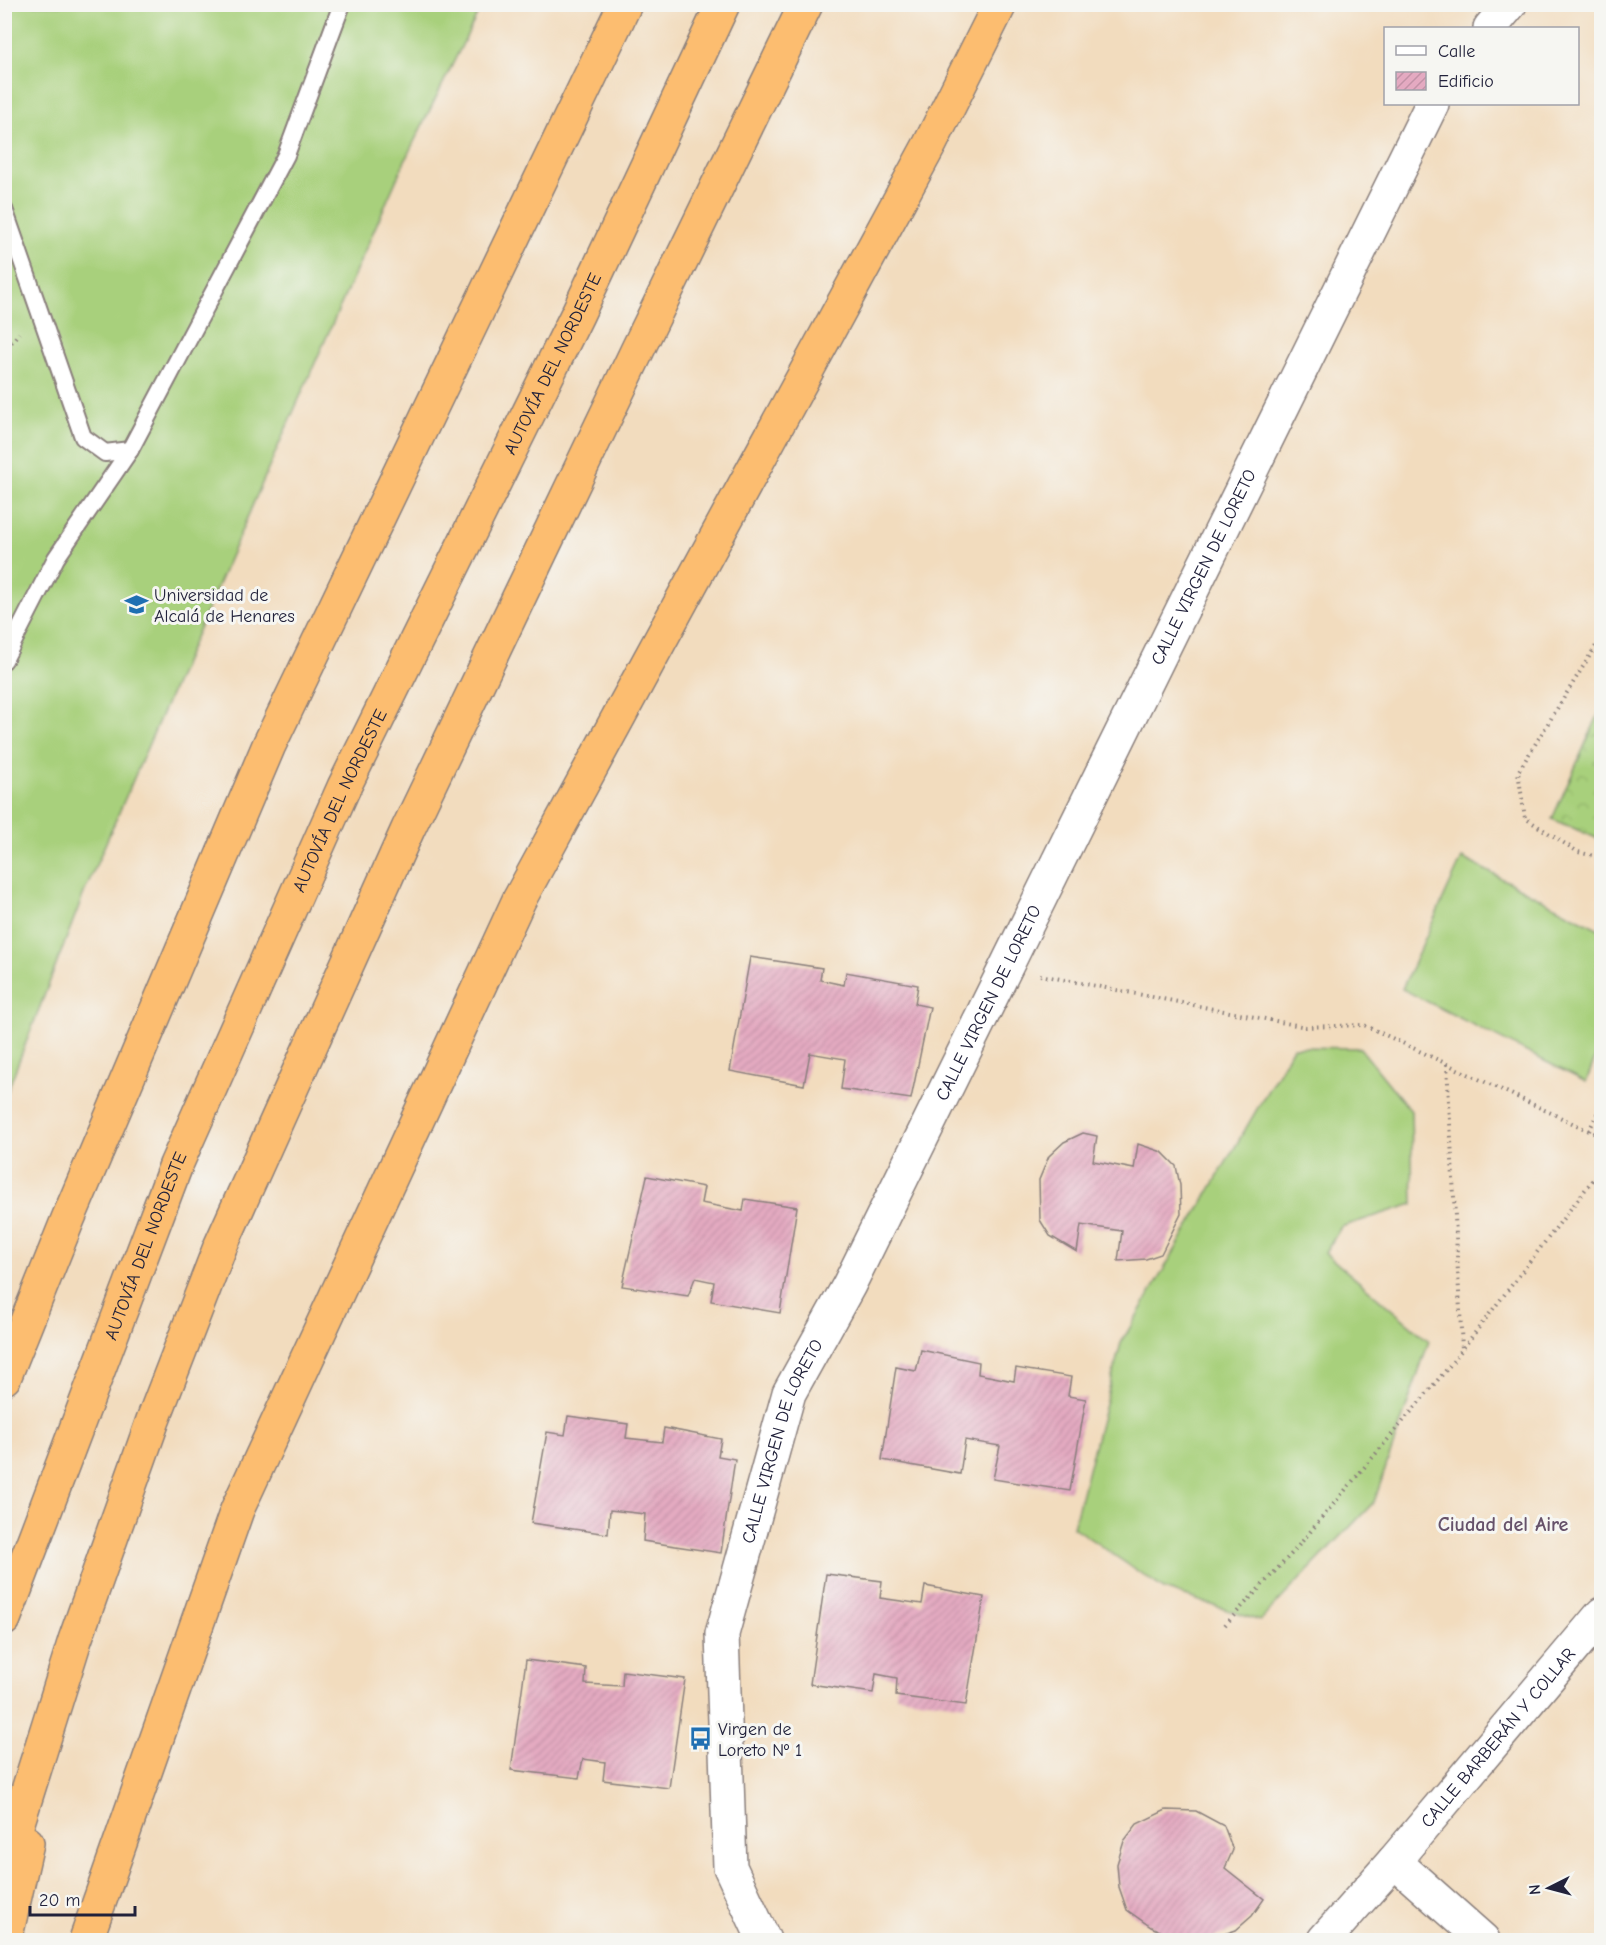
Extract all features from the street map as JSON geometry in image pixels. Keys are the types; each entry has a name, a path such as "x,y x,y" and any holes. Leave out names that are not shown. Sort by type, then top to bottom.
{"highway":[{"path":"4,1378 68,1219 269,745 625,4"},
{"name":"AUTOVÍA DEL NORDESTE","path":"4,1619 176,1166 262,971 344,787 577,315 723,4"},
{"path":"4,1867 75,1640 153,1420 230,1226 408,829 806,4"},
{"path":"86,1941 237,1510 519,900 930,144 1000,4"},
{"path":"5,1941 75,1640"}],"street":[{"path":"1491,27 1510,4"},
{"name":"CALLE VIRGEN DE LORETO","path":"764,1941 730,1867 722,1634 789,1393 849,1285 1431,105"},
{"name":"CALLE BARBERÁN Y COLLAR","path":"1324,1941 1602,1614"},
{"path":"1394,1861 1483,1941"}],"lane":[{"path":"4,660 56,558 130,450 286,155 342,4"},
{"path":"4,209 83,437 105,453 130,450"}],"path":[{"path":"1602,636 1518,772 1525,818 1578,852 1602,858"},
{"path":"1000,978 1040,975 1306,1028 1364,1024 1602,1137"},
{"path":"1447,1064 1462,1350"},
{"path":"1589,1131 1602,1103"},
{"path":"1225,1625 1294,1551 1462,1350 1602,1168"}],"green space":[{"name":"Universidad de Alcalá de Henares","path":"5,5 482,5 407,156 287,426 84,893 5,1097"},
{"path":"1602,709 1601,840 1552,819"},
{"path":"1462,858 1601,930 1601,1043 1586,1082 1402,989"},
{"path":"1293,1047 1360,1048 1411,1111 1413,1204 1341,1227 1325,1253 1429,1341 1374,1502 1260,1621 1164,1589 1073,1527 1121,1343"}],"building":[{"path":"750,957 822,968 820,980 844,985 846,972 918,985 915,1004 930,1007 911,1099 841,1089 845,1059 810,1053 804,1085 730,1071"},
{"path":"1083,1133 1097,1136 1093,1161 1134,1169 1138,1144 1162,1152 1176,1166 1180,1185 1181,1214 1161,1254 1146,1259 1118,1261 1122,1231 1081,1225 1077,1252 1050,1236 1040,1220 1039,1180 1049,1156 1064,1142"},
{"path":"647,1176 704,1187 701,1203 743,1211 745,1199 797,1207 780,1313 711,1301 714,1282 695,1278 688,1296 622,1286"},
{"path":"921,1350 979,1362 978,1374 1014,1381 1016,1368 1071,1377 1068,1396 1086,1399 1070,1491 993,1479 1000,1446 965,1440 960,1474 882,1460 896,1367 916,1371"},
{"path":"568,1416 628,1424 626,1438 662,1442 664,1428 721,1439 718,1456 735,1459 721,1553 643,1541 645,1514 610,1510 608,1534 531,1523 547,1432 565,1435"},
{"path":"826,1574 882,1581 880,1598 922,1604 925,1586 984,1597 966,1705 896,1696 897,1678 876,1674 873,1693 810,1684"},
{"path":"526,1660 586,1668 585,1684 622,1686 623,1671 685,1679 669,1788 603,1780 605,1762 583,1759 579,1778 511,1770"},
{"path":"1166,1810 1196,1811 1224,1826 1233,1850 1225,1868 1264,1899 1252,1916 1236,1930 1212,1938 1192,1940 1173,1937 1151,1927 1127,1910 1119,1887 1117,1864 1124,1841 1137,1824"}],"place":[{"name":"Universidad de Alcalá de Henares","path":"136,605"},
{"name":"Virgen de Loreto Nº 1","path":"700,1739"}],"district":[{"name":"Ciudad del Aire","path":"1503,1524"}]}
